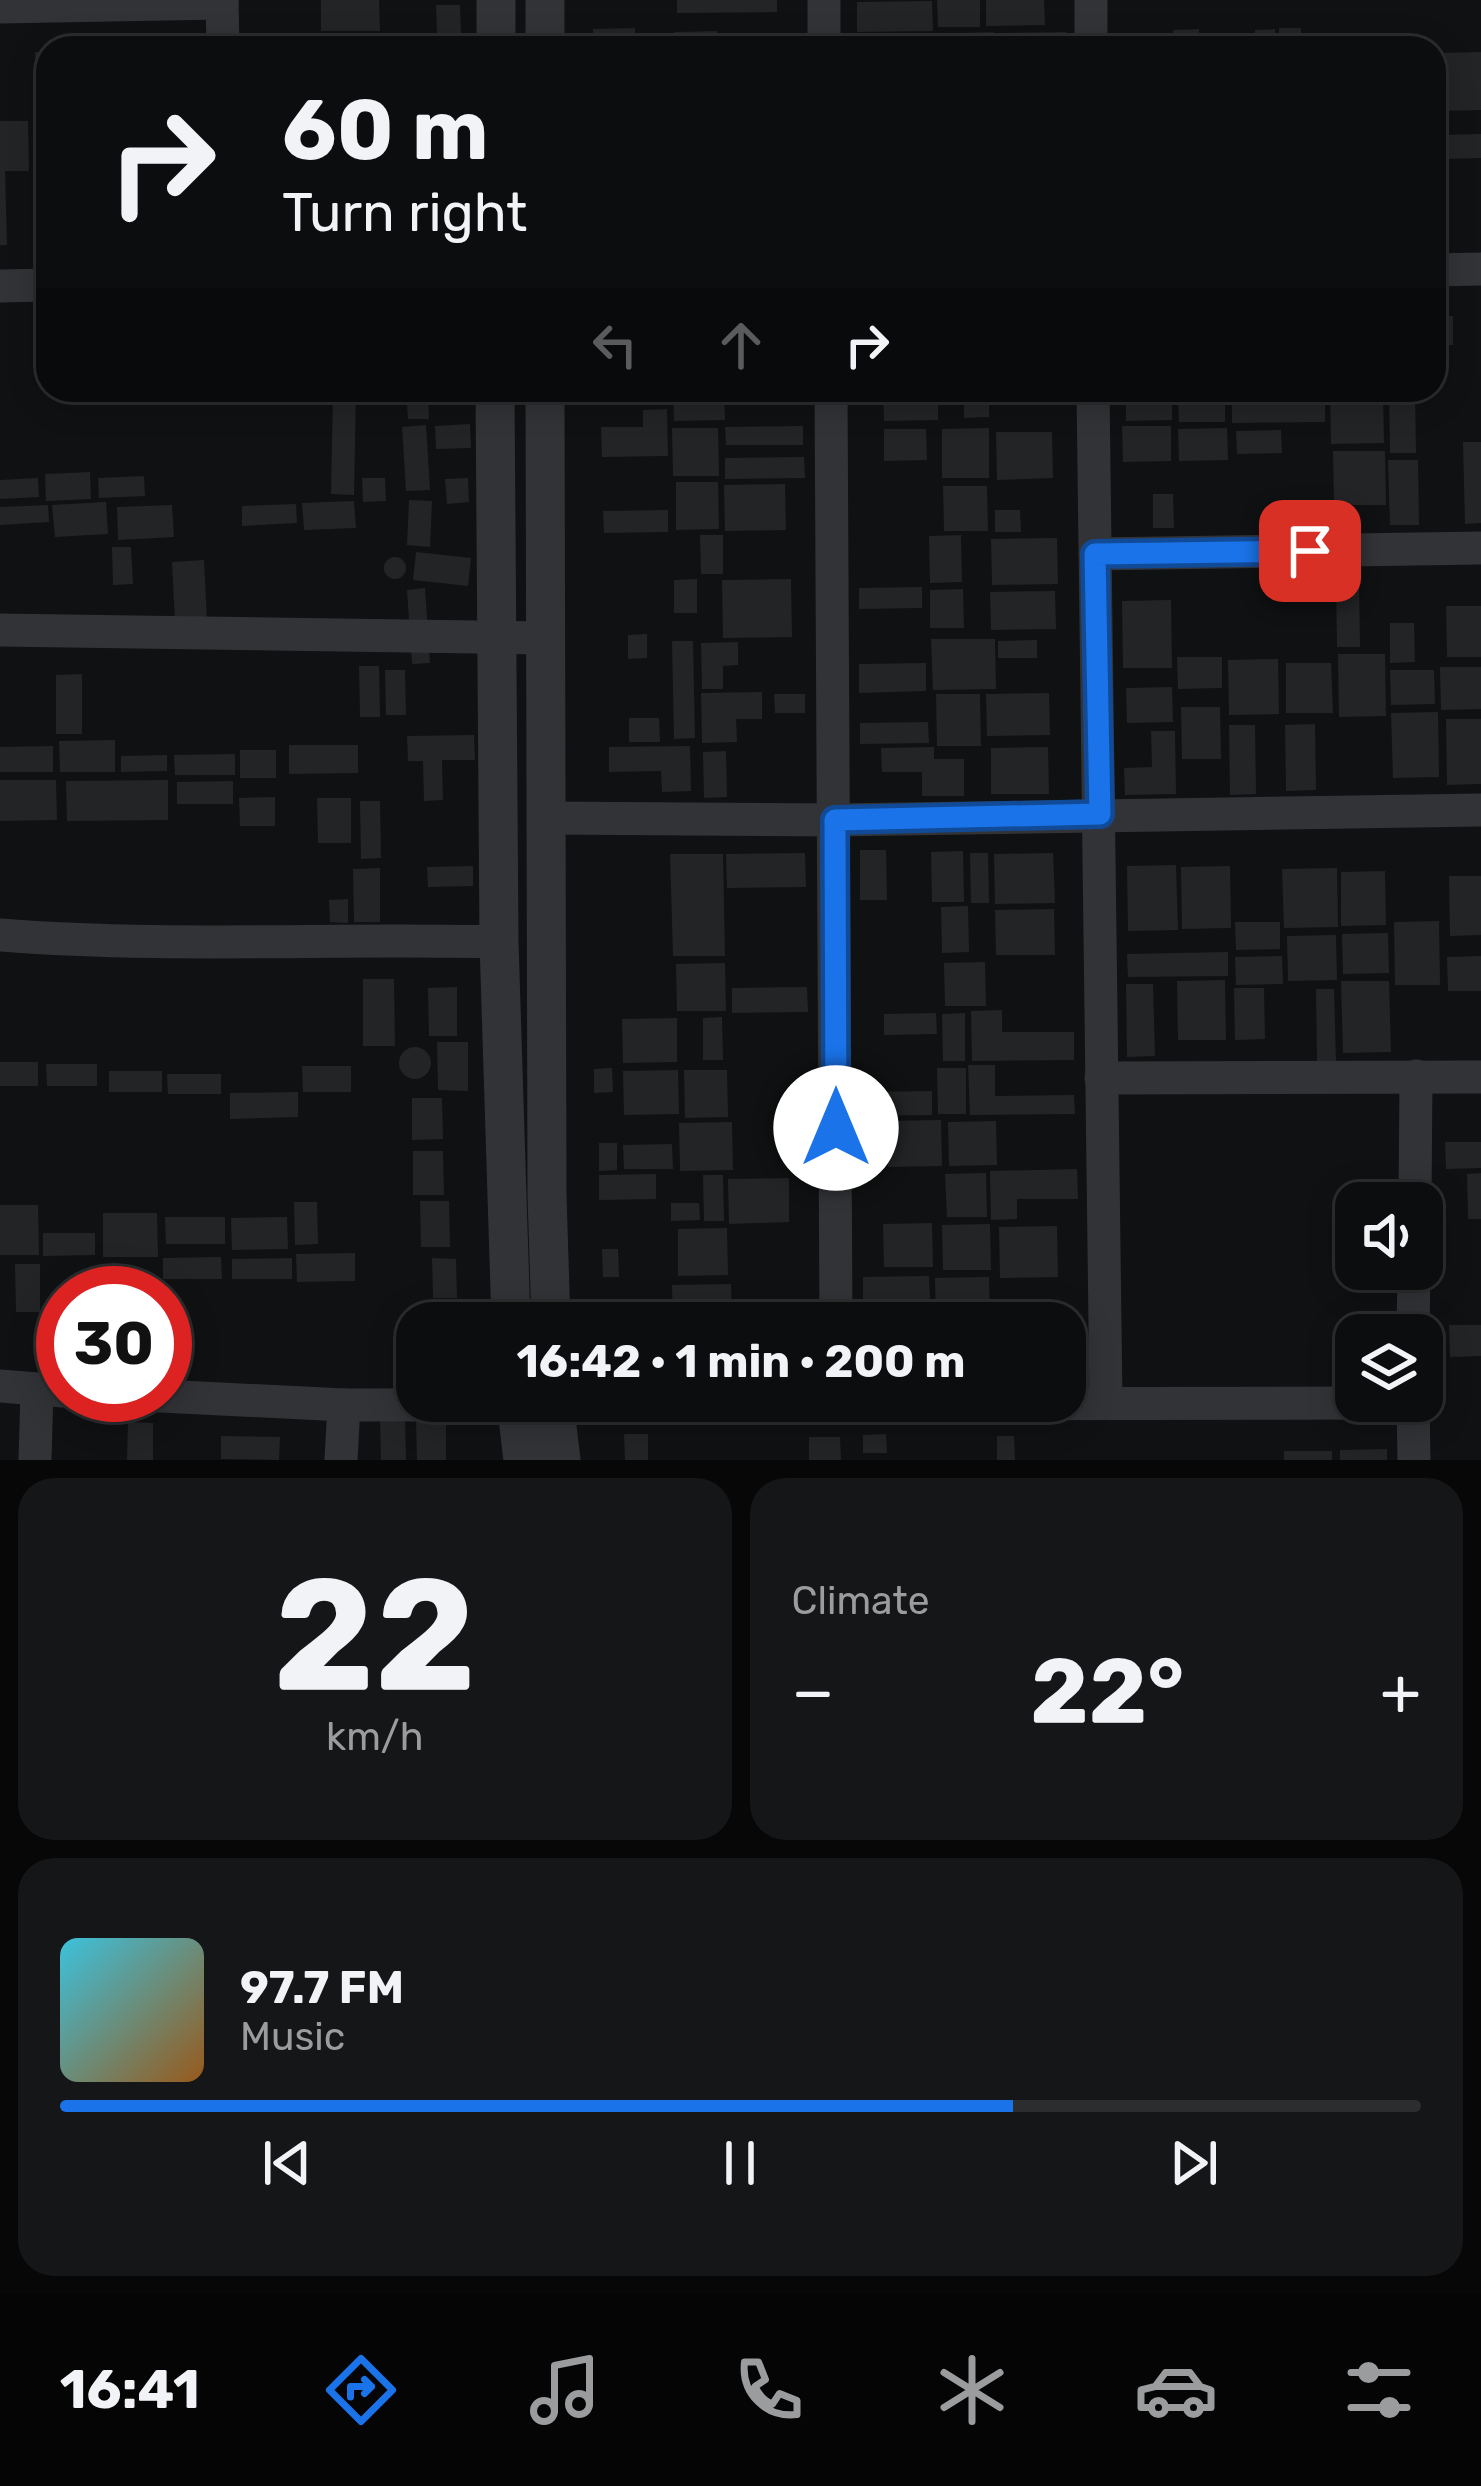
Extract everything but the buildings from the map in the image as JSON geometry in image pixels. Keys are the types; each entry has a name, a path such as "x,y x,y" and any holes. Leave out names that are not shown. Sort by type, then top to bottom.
{"street":[{"path":"496,0 496,36"},
{"path":"544,0 544,36"},
{"path":"824,0 824,36"},
{"path":"1091,0 1091,36"},
{"path":"0,7 222,2 223,36"},
{"path":"1446,270 1481,269"},
{"path":"0,286 36,285"},
{"path":"496,402 499,942 510,1302"},
{"path":"545,402 551,1302"},
{"path":"831,402 836,1302"},
{"path":"1093,402 1106,1403"},
{"path":"1095,554 1481,548"},
{"path":"0,630 546,638"},
{"path":"548,818 835,820 1481,810"},
{"path":"0,935 76,941 499,942"},
{"path":"1415,1182 1416,1076"},
{"path":"1101,1078 1481,1077"},
{"path":"0,1386 36,1389"},
{"path":"192,1398 396,1404"},
{"path":"1086,1403 1335,1402"},
{"path":"341,1460 344,1405"},
{"path":"35,1460 43,1422"},
{"path":"523,1460 531,1422"},
{"path":"544,1422 561,1460"},
{"path":"1413,1422 1414,1460"}],"route":[{"path":"836,1128 835,820 1100,814 1095,554 1310,551"}]}
